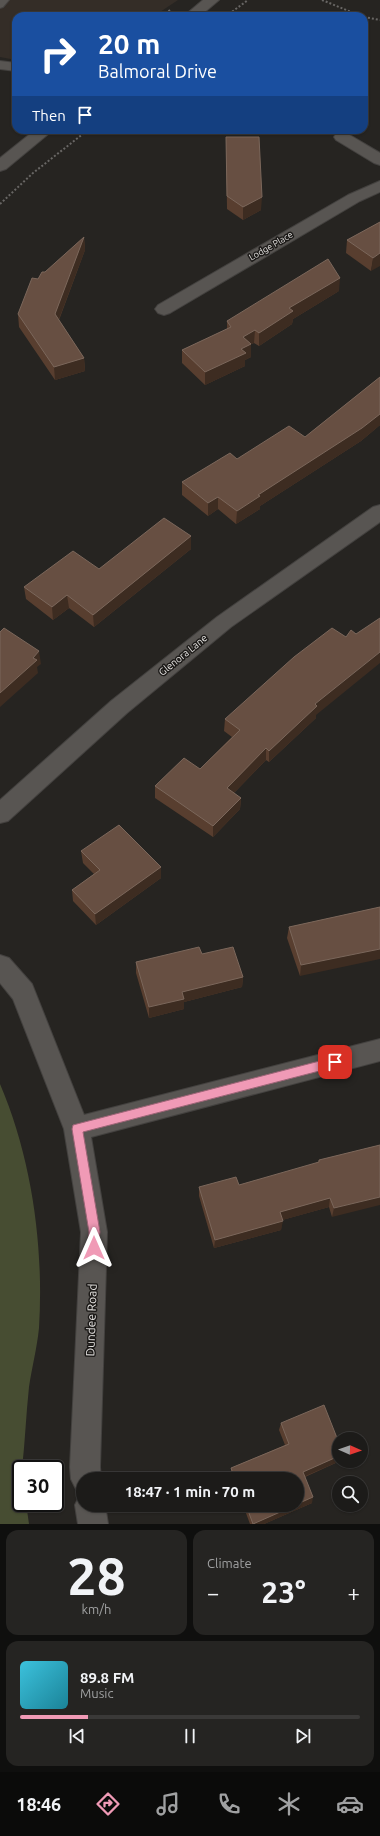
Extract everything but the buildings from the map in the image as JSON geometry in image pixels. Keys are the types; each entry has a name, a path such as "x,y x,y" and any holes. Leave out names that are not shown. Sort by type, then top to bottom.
{"street":[{"path":"196,12 212,0"},
{"path":"0,65 12,66"},
{"path":"0,166 40,134"},
{"path":"342,137 380,160"},
{"name":"Lodge Place","path":"164,309 354,198 380,186"},
{"name":"Glenora Lane","path":"0,814 119,707 224,622 380,512"},
{"name":"Dundee Road","path":"0,966 23,992 77,1129 94,1232 85,1472"},
{"path":"77,1129 380,1050"},
{"path":"91,1512 93,1524"}],"lane":[{"path":"0,5 4,0"}],"path":[{"path":"232,12 248,0"},
{"path":"322,0 351,12"},
{"path":"368,18 380,20"},
{"path":"0,204 33,173 83,134"}],"shaded area":[{"path":"0,0 178,0 160,12 12,12 12,59 0,57"}],"green space":[{"path":"0,1084 11,1113 28,1173 40,1266 40,1297 39,1328 29,1387 23,1460 12,1460 12,1512 27,1512 29,1524 0,1524"}],"route":[{"path":"94,1248 94,1232 77,1129 335,1062"}]}
